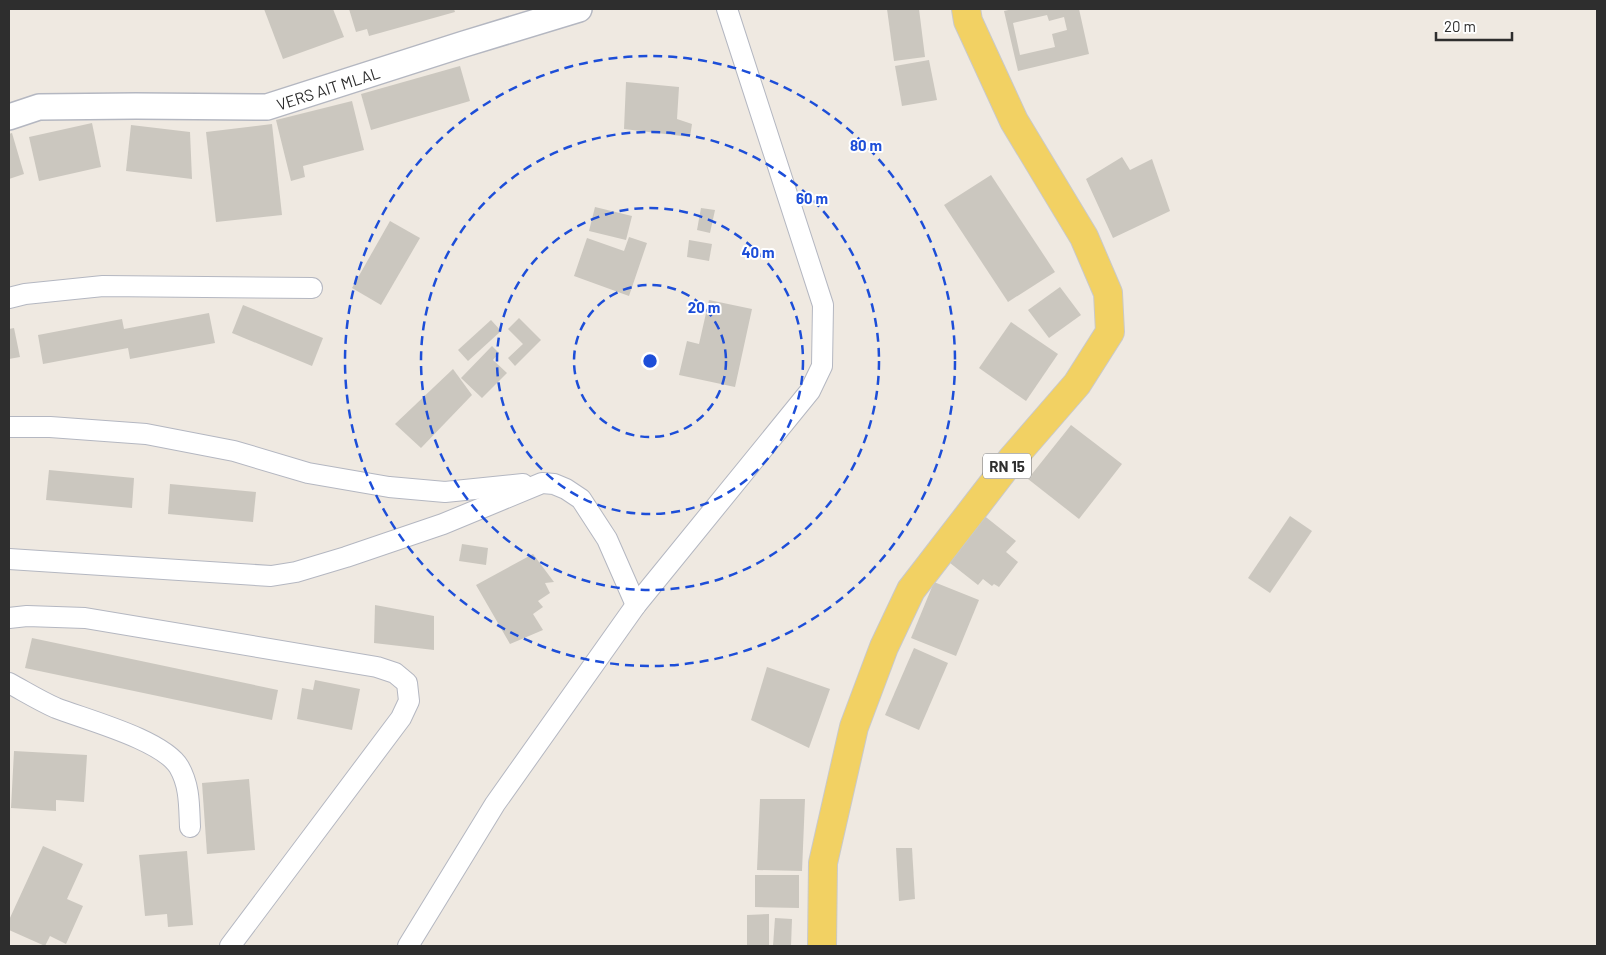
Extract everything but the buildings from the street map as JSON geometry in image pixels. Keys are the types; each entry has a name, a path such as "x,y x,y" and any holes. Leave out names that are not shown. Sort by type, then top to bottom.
{"main road":[{"name":"RN 15","path":"822,946 823,863 854,727 884,646 911,590 1012,459 1077,384 1110,332 1108,293 1084,237 1014,121 968,21 966,9"}],"street":[{"name":"VERS AIT MLAL","path":"9,116 39,107 267,107 579,9"},
{"path":"408,946 495,804 636,605 810,391 822,366 823,305 728,9"},
{"path":"9,298 25,294 103,286 312,288"},
{"path":"9,427 50,426 146,434 234,451 308,473 389,487 446,492 542,483 554,484 566,488 580,499 607,539 636,605"},
{"path":"9,559 271,576 296,572 346,557 443,524 542,483"},
{"path":"9,618 27,616 85,618 377,667 395,673 407,683 409,700 401,718 230,946"},
{"path":"9,683 54,707 105,725 165,752 178,766 188,786 190,827"}]}
